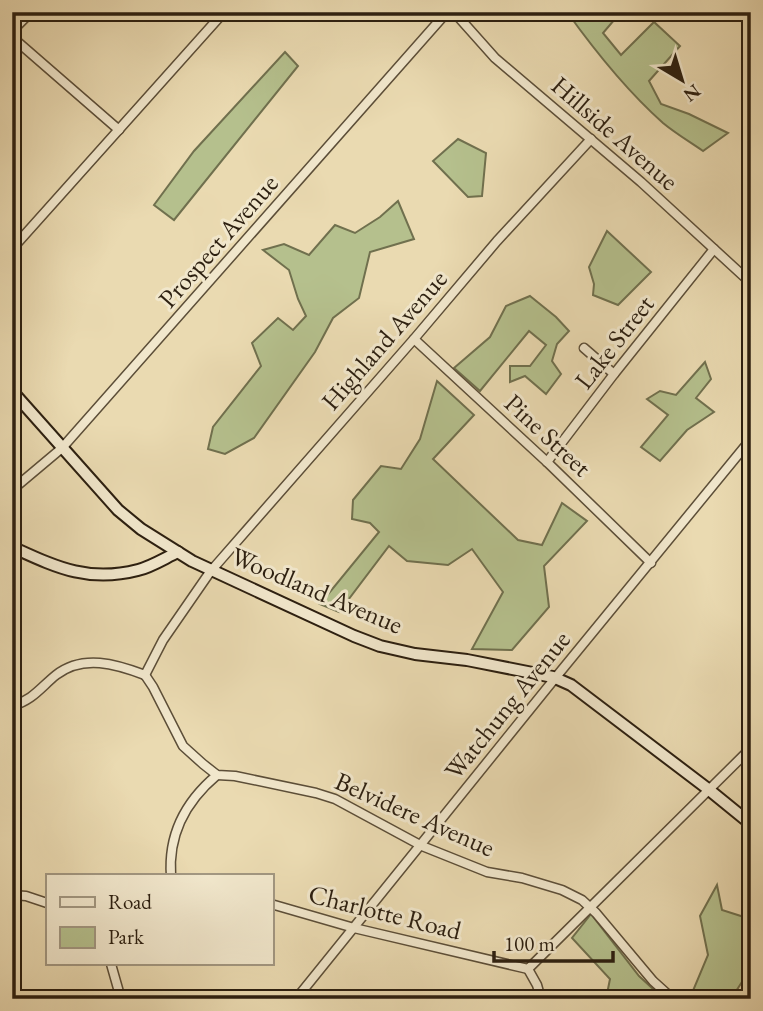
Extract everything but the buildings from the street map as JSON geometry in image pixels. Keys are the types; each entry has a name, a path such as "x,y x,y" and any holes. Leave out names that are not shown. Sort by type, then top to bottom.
{"street":[{"path":"31,12 12,34 119,130"},
{"path":"12,250 224,12"},
{"name":"Prospect Avenue","path":"12,490 62,448 447,12"},
{"name":"Hillside Avenue","path":"454,12 495,58 641,182 751,283"},
{"name":"Highland Avenue","path":"211,570 497,241 591,139"},
{"name":"Lake Street","path":"547,461 714,249"},
{"name":"Pine Street","path":"414,339 547,461 651,563"},
{"path":"584,348 614,374"},
{"name":"Woodland Avenue","path":"12,391 118,510 141,529 191,561 380,646 556,677 571,685 751,824"},
{"name":"Watchung Avenue","path":"296,999 751,439"},
{"path":"12,547 71,572 95,575 139,570 178,552"},
{"path":"145,675 163,640 211,570"},
{"path":"12,706 32,697 72,665 84,662 123,667 145,675 184,746 217,775 198,792 179,822 173,845 171,874"},
{"path":"541,999 537,985 527,969 751,748"},
{"name":"Belvidere Avenue","path":"217,775 249,779 326,796 420,845 487,872 522,878 562,890 582,900 653,981 673,999"},
{"path":"12,895 26,896 46,903"},
{"name":"Charlotte Road","path":"273,905 354,928 527,969"},
{"path":"111,965 121,999"}],"green space":[{"path":"567,12 621,12 603,33 621,55 654,22 680,46 649,81 661,104 728,133 703,151 668,127 624,84"},
{"path":"285,52 298,66 174,220 154,205 194,151"},
{"path":"458,139 486,153 482,196 468,197 433,161"},
{"path":"398,201 414,239 370,252 359,298 333,318 315,352 254,438 225,454 208,449 213,427 261,366 252,343 278,318 293,330 306,316 289,270 263,250 284,244 309,255 335,225 355,233"},
{"path":"607,231 651,272 618,305 593,295 594,284 589,267"},
{"path":"530,296 569,331 557,344 552,361 561,374 546,394 525,376 510,382 510,366 530,366 546,345 529,331 480,391 454,368 490,337 506,306"},
{"path":"705,362 711,379 696,398 714,412 687,430 660,461 641,447 668,415 647,399 660,391 676,395"},
{"path":"437,381 474,415 433,459 518,540 542,545 562,503 587,521 544,566 549,607 512,650 472,649 503,592 472,549 448,565 407,561 389,546 339,612 320,604 379,532 370,523 352,519 353,500 381,466 401,469 420,439"},
{"path":"717,885 722,910 747,918 751,922 751,988 742,982 731,999 702,999 692,993 708,955 700,916"},
{"path":"591,914 639,976 664,999 606,999 610,979 572,938"}]}
